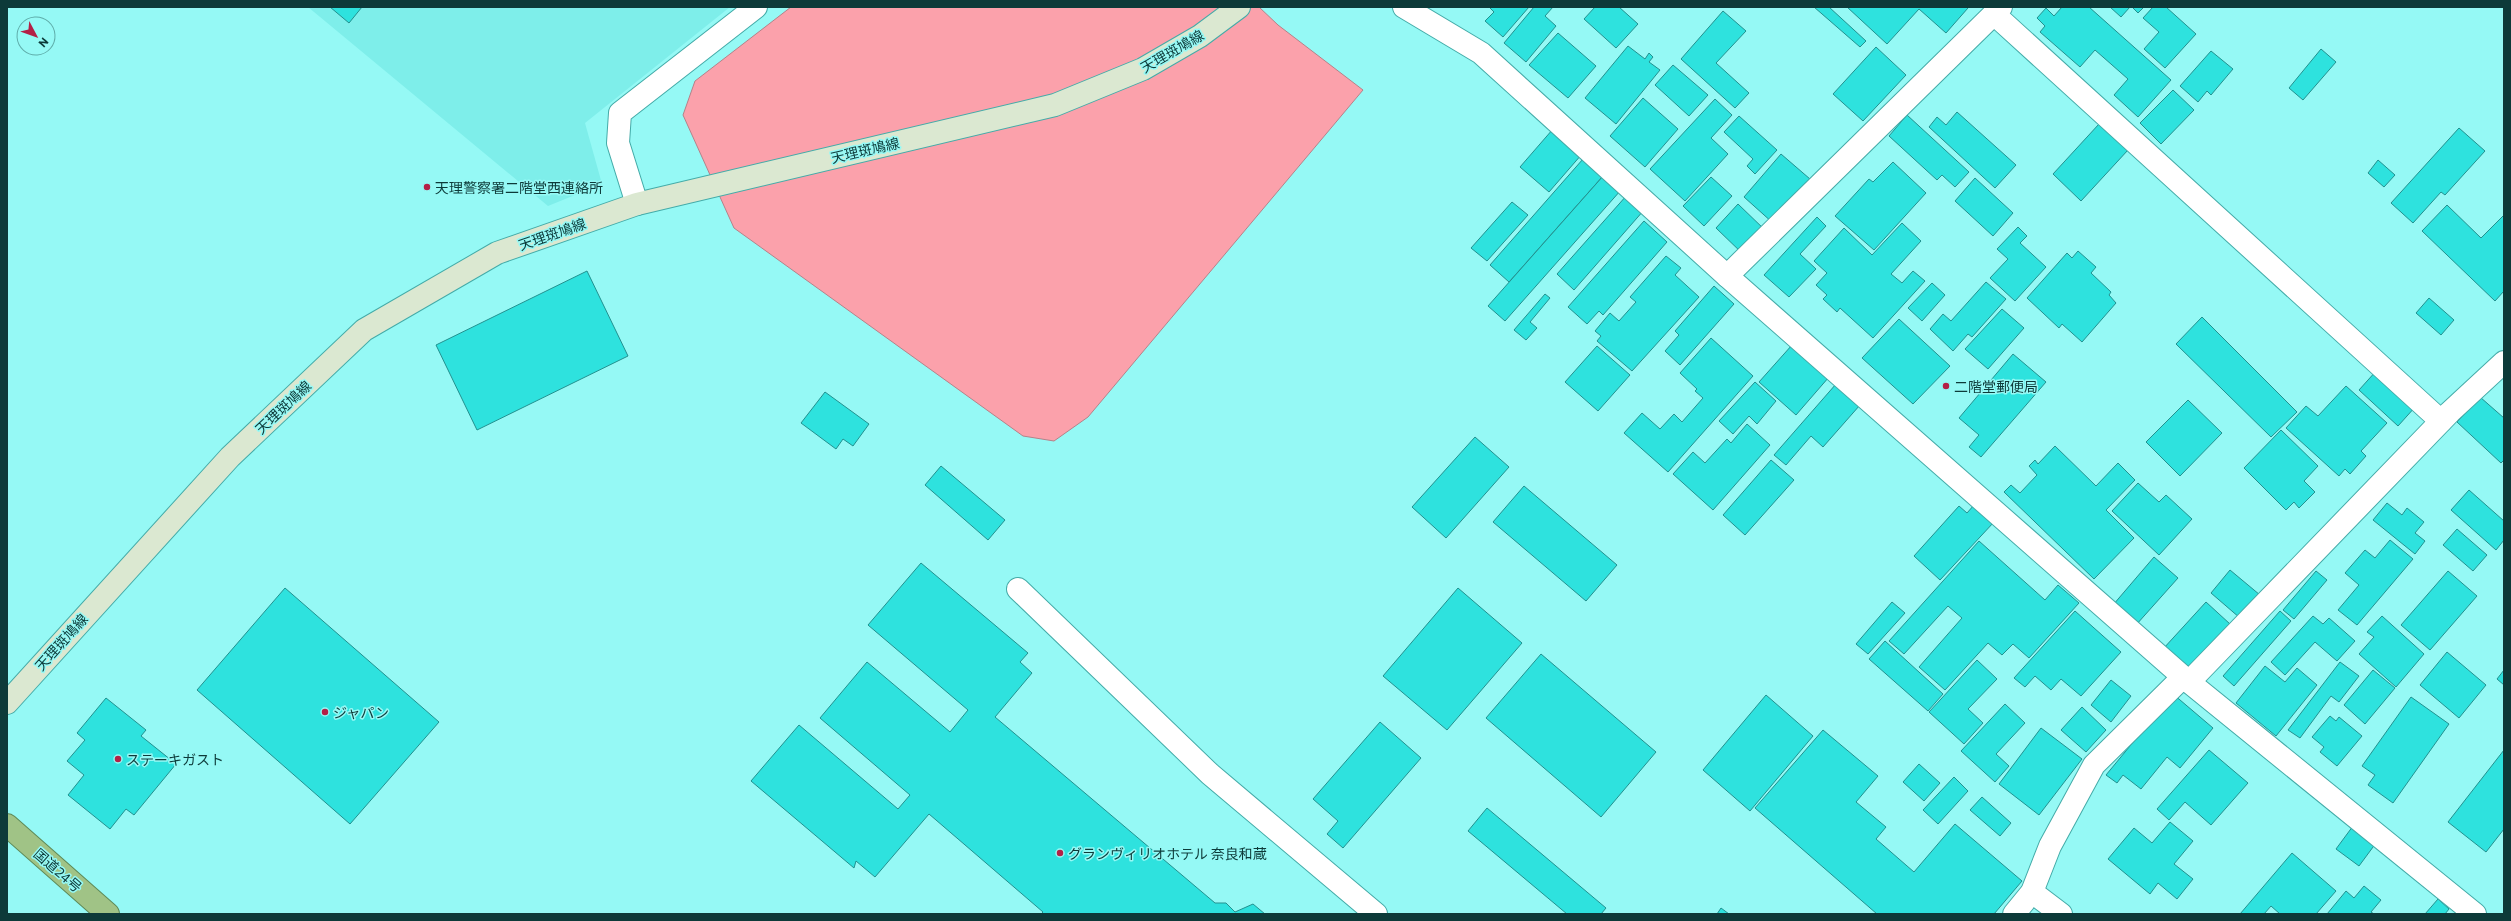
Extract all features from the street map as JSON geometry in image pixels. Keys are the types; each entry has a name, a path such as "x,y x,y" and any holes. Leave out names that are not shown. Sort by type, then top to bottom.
{"highway":[{"name":"国道24号","path":"7,825 108,914"}],"main road":[{"name":"天理斑鳩線","path":"7,703 230,457 364,330 497,253 636,204 1055,105 1143,69 1200,36 1239,7"}],"street":[{"path":"636,204 618,143 620,113 756,7"},
{"path":"1404,7 1480,53 1727,276 2186,679 2475,914"},
{"path":"1727,276 1998,11 2441,421"},
{"path":"2014,914 2032,892 2050,846 2094,765 2186,679 2441,421 2504,362"},
{"path":"1018,589 1210,774 1376,914"},
{"path":"2032,892 2061,914"}],"shaded area":[{"path":"308,7 730,7 585,123 602,184 548,206"},
{"path":"791,7 1259,7 1278,25 1363,90 1088,417 1054,441 1023,436 734,228 683,115 695,81"}],"building":[{"path":"330,7 362,7 349,23"},
{"path":"1489,7 1529,7 1503,37 1485,21 1494,12"},
{"path":"1534,7 1553,7 1545,16 1556,26 1526,62 1504,43"},
{"path":"1595,7 1619,7 1638,24 1616,48 1584,19"},
{"path":"1814,7 1829,7 1866,41 1860,47"},
{"path":"1847,7 1968,8 1946,33 1919,9 1887,44"},
{"path":"2062,7 2089,7 2171,80 2138,117 2114,95 2128,79 2095,50 2080,67 2040,32 2045,26 2037,18 2046,8 2054,16"},
{"path":"2110,7 2130,7 2121,17"},
{"path":"2132,7 2144,7 2138,13"},
{"path":"2153,7 2166,7 2196,34 2165,68 2144,49 2159,32 2143,18"},
{"path":"1723,11 1746,31 1716,63 1749,93 1735,108 1681,59"},
{"path":"1558,33 1596,66 1568,98 1529,65"},
{"path":"1628,46 1645,59 1649,53 1653,57 1649,62 1660,70 1616,124 1585,98"},
{"path":"1876,47 1906,75 1863,121 1833,94"},
{"path":"2321,49 2336,62 2303,100 2289,88"},
{"path":"2211,51 2233,69 2211,95 2207,91 2198,102 2180,86"},
{"path":"1673,65 1708,95 1689,116 1655,85"},
{"path":"2173,90 2194,110 2161,144 2140,123"},
{"path":"1643,98 1678,129 1645,167 1610,136"},
{"path":"1715,99 1732,115 1711,138 1728,154 1685,201 1650,169"},
{"path":"1957,112 2016,165 1995,188 1929,127 1937,117 1946,125"},
{"path":"1907,115 1969,172 1955,187 1942,175 1937,180 1889,136"},
{"path":"1739,116 1777,150 1755,174 1747,166 1753,159 1724,132"},
{"path":"2099,124 2128,150 2081,201 2053,174"},
{"path":"2459,128 2485,151 2445,195 2441,192 2413,223 2391,203"},
{"path":"1553,129 1582,154 1549,192 1520,167"},
{"path":"1781,154 1810,179 1773,223 1744,197"},
{"path":"1583,159 1603,176 1509,282 1490,265"},
{"path":"2378,160 2395,175 2384,187 2368,173"},
{"path":"1893,162 1926,193 1874,250 1835,216 1869,179 1873,182"},
{"path":"1604,175 1621,190 1505,321 1488,306"},
{"path":"1711,177 1732,196 1704,226 1683,206"},
{"path":"1975,178 2013,213 1993,236 1955,201"},
{"path":"1627,195 1644,210 1574,290 1557,274"},
{"path":"1512,202 1528,215 1487,261 1471,248"},
{"path":"1738,204 1766,231 1744,255 1716,228"},
{"path":"2447,205 2481,238 2504,215 2504,291 2495,301 2422,231"},
{"path":"1817,217 1826,226 1800,254 1816,269 1789,297 1764,275"},
{"path":"1644,221 1667,242 1603,315 1599,311 1587,324 1568,307"},
{"path":"1902,223 1921,241 1891,274 1902,283 1913,271 1925,281 1873,338 1840,308 1837,312 1823,299 1827,295 1816,285 1827,273 1814,261 1844,228 1872,255"},
{"path":"2018,227 2027,236 2020,243 2046,267 2015,301 1990,278 2008,259 1997,249"},
{"path":"2078,251 2096,267 2091,273 2111,292 2109,295 2116,303 2082,342 2062,324 2059,328 2027,298 2067,253 2072,258"},
{"path":"1666,256 1681,268 1675,275 1699,297 1632,371 1597,341 1601,336 1595,331 1610,313 1619,321 1636,302 1630,297"},
{"path":"587,271 628,356 477,430 436,345"},
{"path":"1986,282 2006,299 1972,337 1968,334 1953,351 1930,329 1943,314 1951,321"},
{"path":"1932,283 1945,295 1922,321 1908,308"},
{"path":"1714,286 1734,304 1680,365 1665,351 1679,335 1675,331"},
{"path":"1545,294 1550,298 1530,322 1537,328 1526,340 1514,330"},
{"path":"2429,298 2454,320 2441,335 2416,313"},
{"path":"2002,309 2024,328 1988,369 1965,349"},
{"path":"2202,317 2297,412 2271,437 2176,344"},
{"path":"1899,319 1950,366 1913,404 1862,358"},
{"path":"1711,338 1753,376 1668,472 1624,433 1642,413 1660,429 1674,414 1682,422 1703,398 1695,391 1697,389 1680,373"},
{"path":"1792,345 1829,377 1796,415 1759,382"},
{"path":"1597,346 1630,375 1598,411 1565,382"},
{"path":"2013,354 2046,382 1981,457 1969,447 1979,435 1959,418"},
{"path":"2377,370 2416,406 2398,426 2359,390"},
{"path":"1755,382 1776,401 1757,424 1749,416 1733,434 1719,421"},
{"path":"1836,384 1860,405 1823,447 1811,436 1786,465 1774,455"},
{"path":"2346,386 2387,423 2361,451 2366,456 2350,474 2345,469 2339,476 2286,428 2306,406 2318,416"},
{"path":"825,392 869,424 853,446 843,439 836,449 801,423"},
{"path":"2480,397 2504,418 2504,460 2501,463 2457,422"},
{"path":"2188,400 2222,433 2180,476 2146,442"},
{"path":"1747,424 1770,445 1713,510 1673,474 1693,452 1705,463 1727,439 1731,443"},
{"path":"2281,430 2318,466 2304,481 2315,492 2299,508 2294,502 2286,510 2244,468"},
{"path":"1475,437 1509,467 1446,538 1412,507"},
{"path":"2055,446 2096,486 2118,463 2135,480 2106,510 2134,538 2094,579 2004,492 2011,485 2020,493 2037,475 2029,466 2035,460 2038,464"},
{"path":"1771,460 1794,480 1745,535 1723,515"},
{"path":"941,466 1005,520 988,540 925,485"},
{"path":"2138,483 2159,502 2166,495 2192,519 2159,555 2112,511"},
{"path":"1524,486 1617,565 1586,601 1493,522"},
{"path":"2469,490 2504,521 2504,540 2496,550 2451,510"},
{"path":"2387,503 2402,515 2407,508 2424,522 2415,533 2425,541 2415,554 2373,520"},
{"path":"1974,505 1994,522 1940,580 1914,556 1959,506 1967,513"},
{"path":"2457,529 2487,555 2473,571 2443,545"},
{"path":"2390,540 2413,559 2357,625 2338,610 2359,585 2345,573 2365,550 2375,558"},
{"path":"1979,541 2045,600 2058,585 2079,603 2029,658 2013,644 2002,655 1988,643 1945,690 1919,667 1962,618 1948,606 1904,654 1889,641"},
{"path":"2154,557 2178,578 2136,625 2113,605"},
{"path":"921,563 1028,653 1020,662 1032,673 995,717 1215,903 1226,903 1235,912 1253,904 1265,914 1041,914 1043,912 929,814 875,877 856,861 854,868 751,781 799,725 898,809 910,795 820,718 867,662 950,732 968,710 868,625"},
{"path":"2230,570 2260,595 2240,618 2211,593"},
{"path":"2316,571 2327,580 2294,619 2283,610"},
{"path":"2448,571 2477,596 2430,650 2401,625"},
{"path":"285,588 439,722 350,824 197,690"},
{"path":"1458,588 1522,643 1447,730 1383,676"},
{"path":"1892,602 1905,613 1868,654 1856,644"},
{"path":"2206,602 2230,624 2187,671 2163,649"},
{"path":"2075,611 2121,652 2081,696 2061,679 2051,690 2035,676 2025,687 2014,678"},
{"path":"2280,611 2291,621 2234,686 2223,676"},
{"path":"2313,616 2323,624 2329,618 2355,641 2337,661 2315,642 2285,675 2271,662"},
{"path":"2382,616 2424,654 2396,687 2359,654 2374,637 2367,632"},
{"path":"1885,641 1943,694 1928,711 1869,659"},
{"path":"2447,652 2486,685 2459,718 2420,685"},
{"path":"1541,654 1656,752 1601,817 1486,718"},
{"path":"1977,660 1997,679 1968,709 1983,723 1964,744 1929,712"},
{"path":"2340,662 2359,676 2339,702 2331,696 2300,738 2288,730"},
{"path":"2265,666 2285,682 2297,668 2317,685 2276,736 2236,703"},
{"path":"2373,670 2395,688 2365,724 2344,705"},
{"path":"2504,670 2504,685 2497,679"},
{"path":"2111,680 2131,696 2111,722 2091,705"},
{"path":"2173,694 2213,728 2180,768 2167,757 2141,789 2123,775 2117,783 2106,775"},
{"path":"1766,695 1813,736 1750,811 1703,770"},
{"path":"2411,697 2449,724 2393,803 2368,785 2375,775 2362,766"},
{"path":"106,698 146,730 141,736 176,764 134,815 126,809 110,829 68,795 84,775 67,761 85,740 77,733"},
{"path":"2005,704 2025,723 1996,754 2009,766 1995,782 1961,751"},
{"path":"2082,707 2106,730 2086,752 2061,730"},
{"path":"2330,716 2336,721 2339,717 2362,736 2337,766 2320,752 2324,747 2312,737"},
{"path":"1380,722 1421,758 1343,848 1327,834 1338,821 1313,799"},
{"path":"2041,728 2082,759 2039,815 1999,784"},
{"path":"1823,730 1878,776 1856,802 1886,827 1876,839 1914,872 1955,824 2022,881 1994,914 1877,914 1755,808"},
{"path":"2209,750 2248,783 2211,825 2185,802 2169,820 2157,809"},
{"path":"2504,750 2504,829 2486,852 2448,822"},
{"path":"1919,764 1940,783 1924,801 1903,782"},
{"path":"1954,777 1968,791 1938,824 1923,810"},
{"path":"1982,797 2011,823 2000,836 1970,810"},
{"path":"1487,808 1606,908 1601,914 1567,914 1468,831"},
{"path":"2170,822 2193,841 2174,864 2193,879 2177,899 2158,883 2150,894 2108,859 2134,828 2152,843"},
{"path":"2353,826 2376,843 2359,866 2336,849"},
{"path":"2292,853 2336,891 2316,914 2280,914 2271,906 2264,914 2240,914"},
{"path":"2364,886 2381,900 2371,912 2374,914 2327,914 2346,891 2354,898"},
{"path":"2438,899 2449,909 2445,914 2425,914"},
{"path":"1721,908 1729,914 1717,914"}],"place":[{"name":"天理警察署二階堂西連絡所","path":"427,187"},
{"name":"二階堂郵便局","path":"1946,386"},
{"name":"ジャパン","path":"325,712"},
{"name":"ステーキガスト","path":"118,759"},
{"name":"グランヴィリオホテル 奈良和蔵","path":"1060,853"}]}
